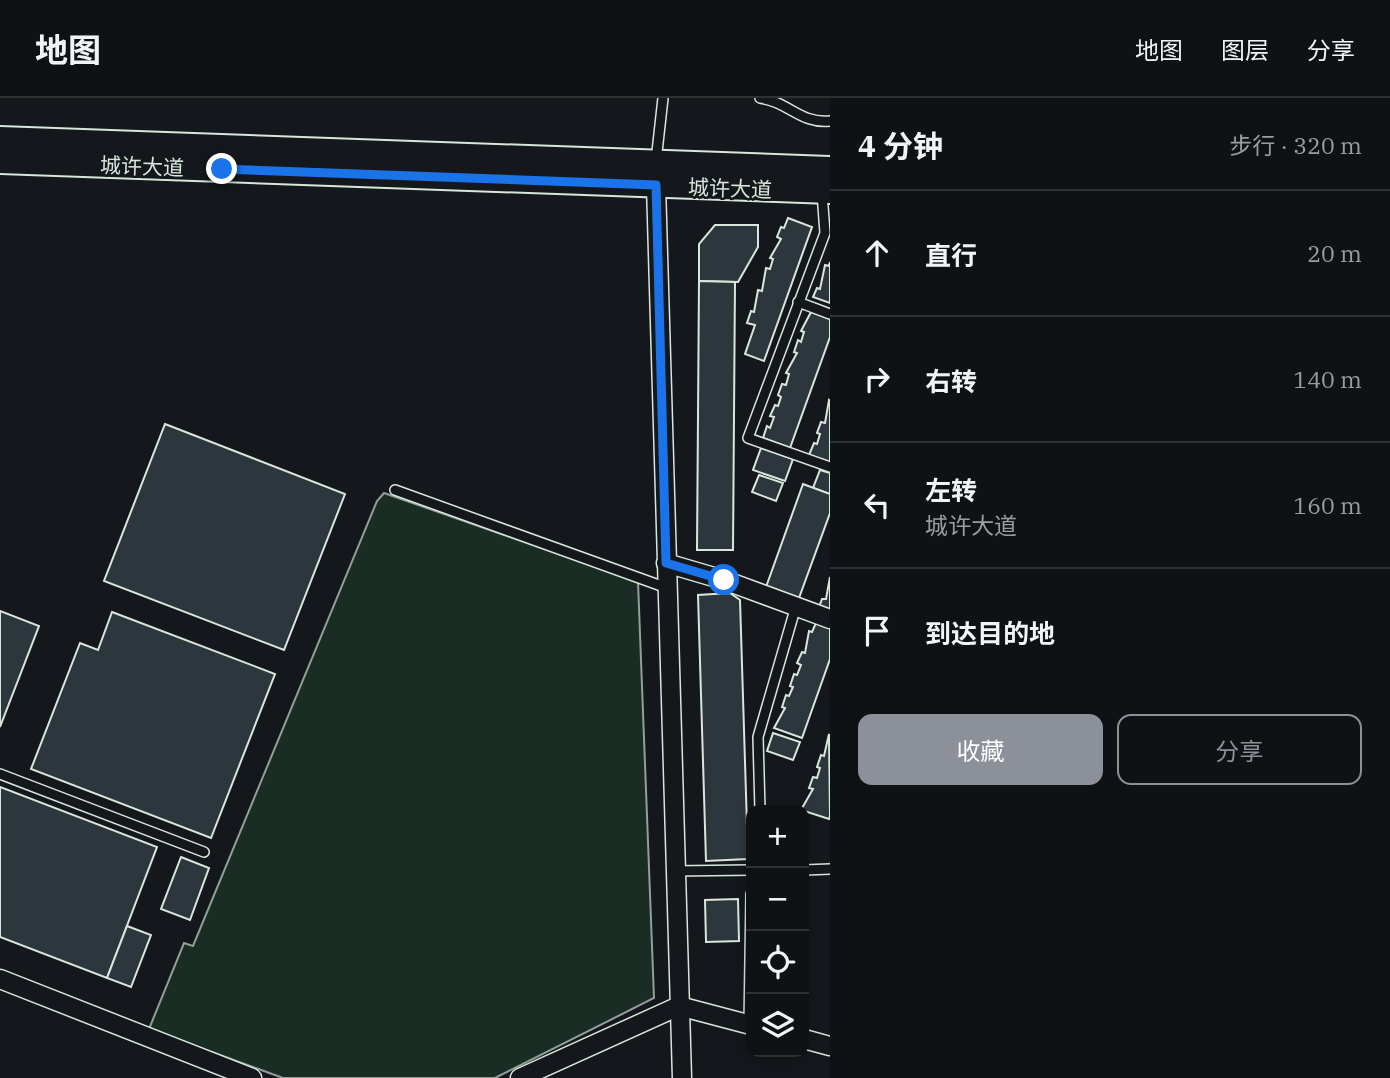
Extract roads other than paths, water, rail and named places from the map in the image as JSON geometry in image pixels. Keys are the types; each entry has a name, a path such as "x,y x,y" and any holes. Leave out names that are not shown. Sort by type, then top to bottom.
{"main road":[{"name":"城许大道","path":"0,139 827,184"},
{"name":"城许大道","path":"0,161 656,174"}],"street":[{"path":"656,174 682,1078"},
{"path":"666,563 830,619"},
{"path":"0,979 252,1078"},
{"path":"520,1078 679,1006 746,1024"},
{"path":"809,1040 830,1046"}],"lane":[{"path":"656,174 663,98"},
{"path":"760,98 775,100 813,123 830,121"},
{"path":"827,184 825,233 748,438 830,467"},
{"path":"798,302 830,313"},
{"path":"395,490 667,588"},
{"path":"760,805 758,737 796,607"},
{"path":"0,774 204,852"},
{"path":"809,870 830,869"},
{"path":"674,872 746,870"},
{"path":"750,994 751,931"}]}
